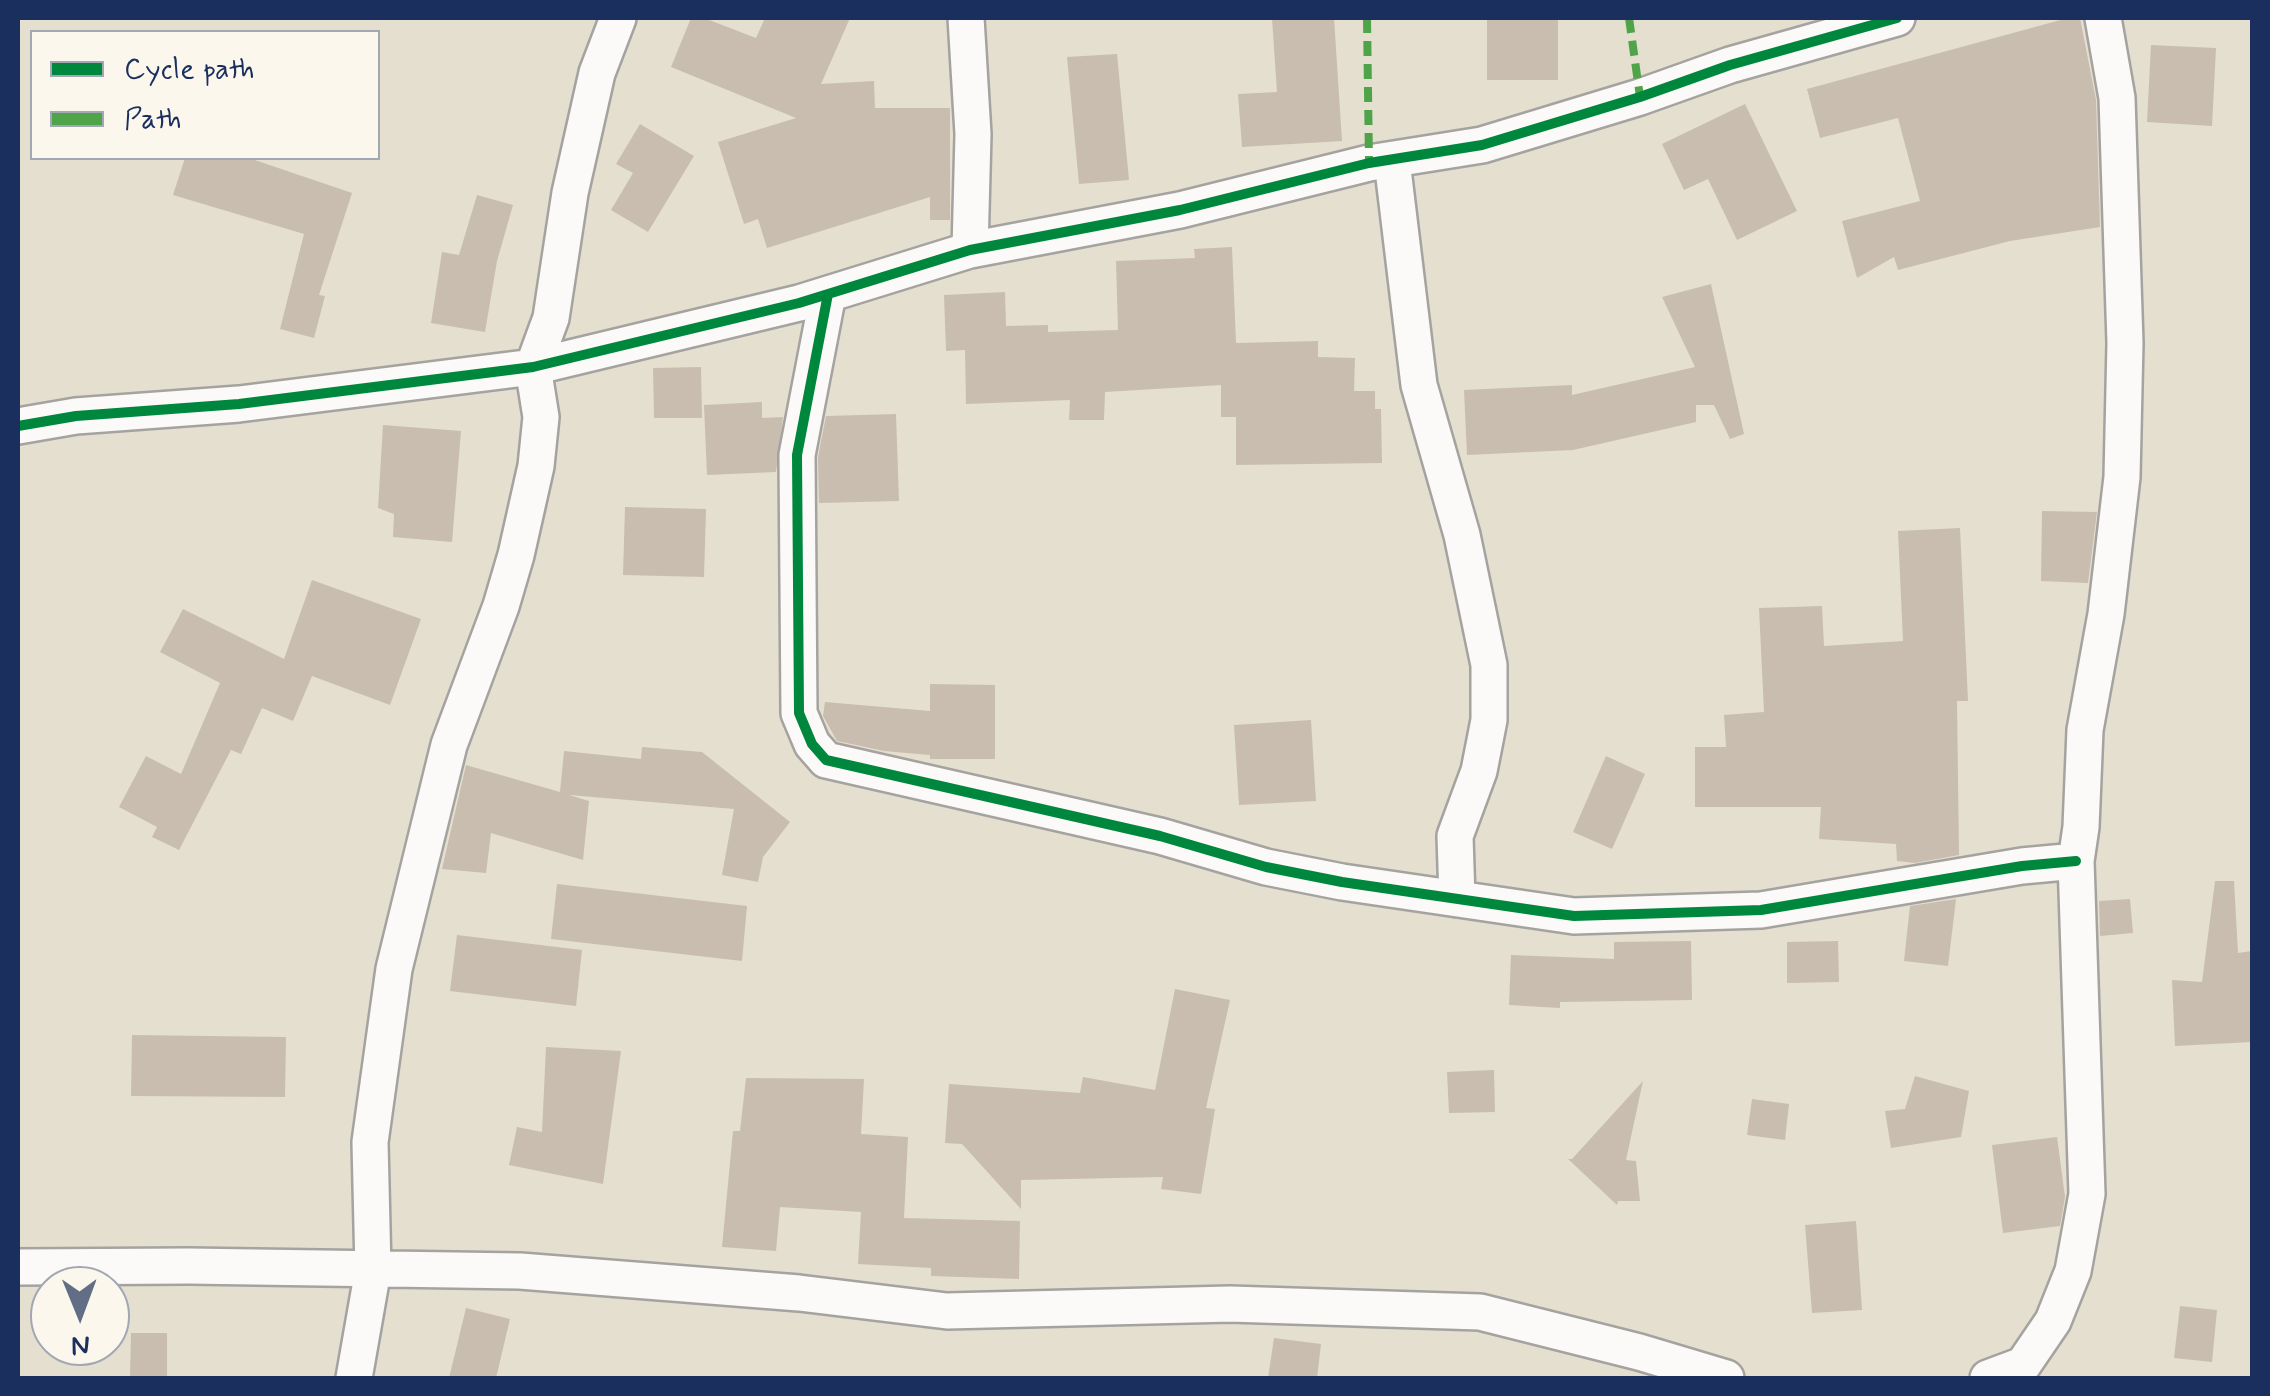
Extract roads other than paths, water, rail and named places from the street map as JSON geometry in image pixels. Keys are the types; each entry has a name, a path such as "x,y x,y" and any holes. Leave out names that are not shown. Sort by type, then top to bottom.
{"street":[{"path":"354,1378 372,1270 370,1142 394,969 449,745 516,555 536,466 541,418 532,367 551,318 570,193 597,72 618,18"},
{"path":"966,18 973,134 970,250"},
{"path":"18,426 76,416 239,404 532,367 828,294 970,250 1180,210 1370,163 1482,144 1640,97 1730,65 1896,18"},
{"path":"1988,1378 2023,1366 2053,1322 2073,1271 2087,1194 2076,861 2085,730 2106,614 2122,477 2124,342 2117,98 2103,18"},
{"path":"1392,161 1419,385 1462,535 1489,665 1489,720 1479,771 1455,836 1457,899"},
{"path":"828,294 797,455 799,713 812,744 826,760 1342,882 1574,916 1761,910 2022,866 2076,861"},
{"path":"18,1267 520,1271 798,1293 947,1311 1230,1304 1480,1312 1726,1378"}]}
